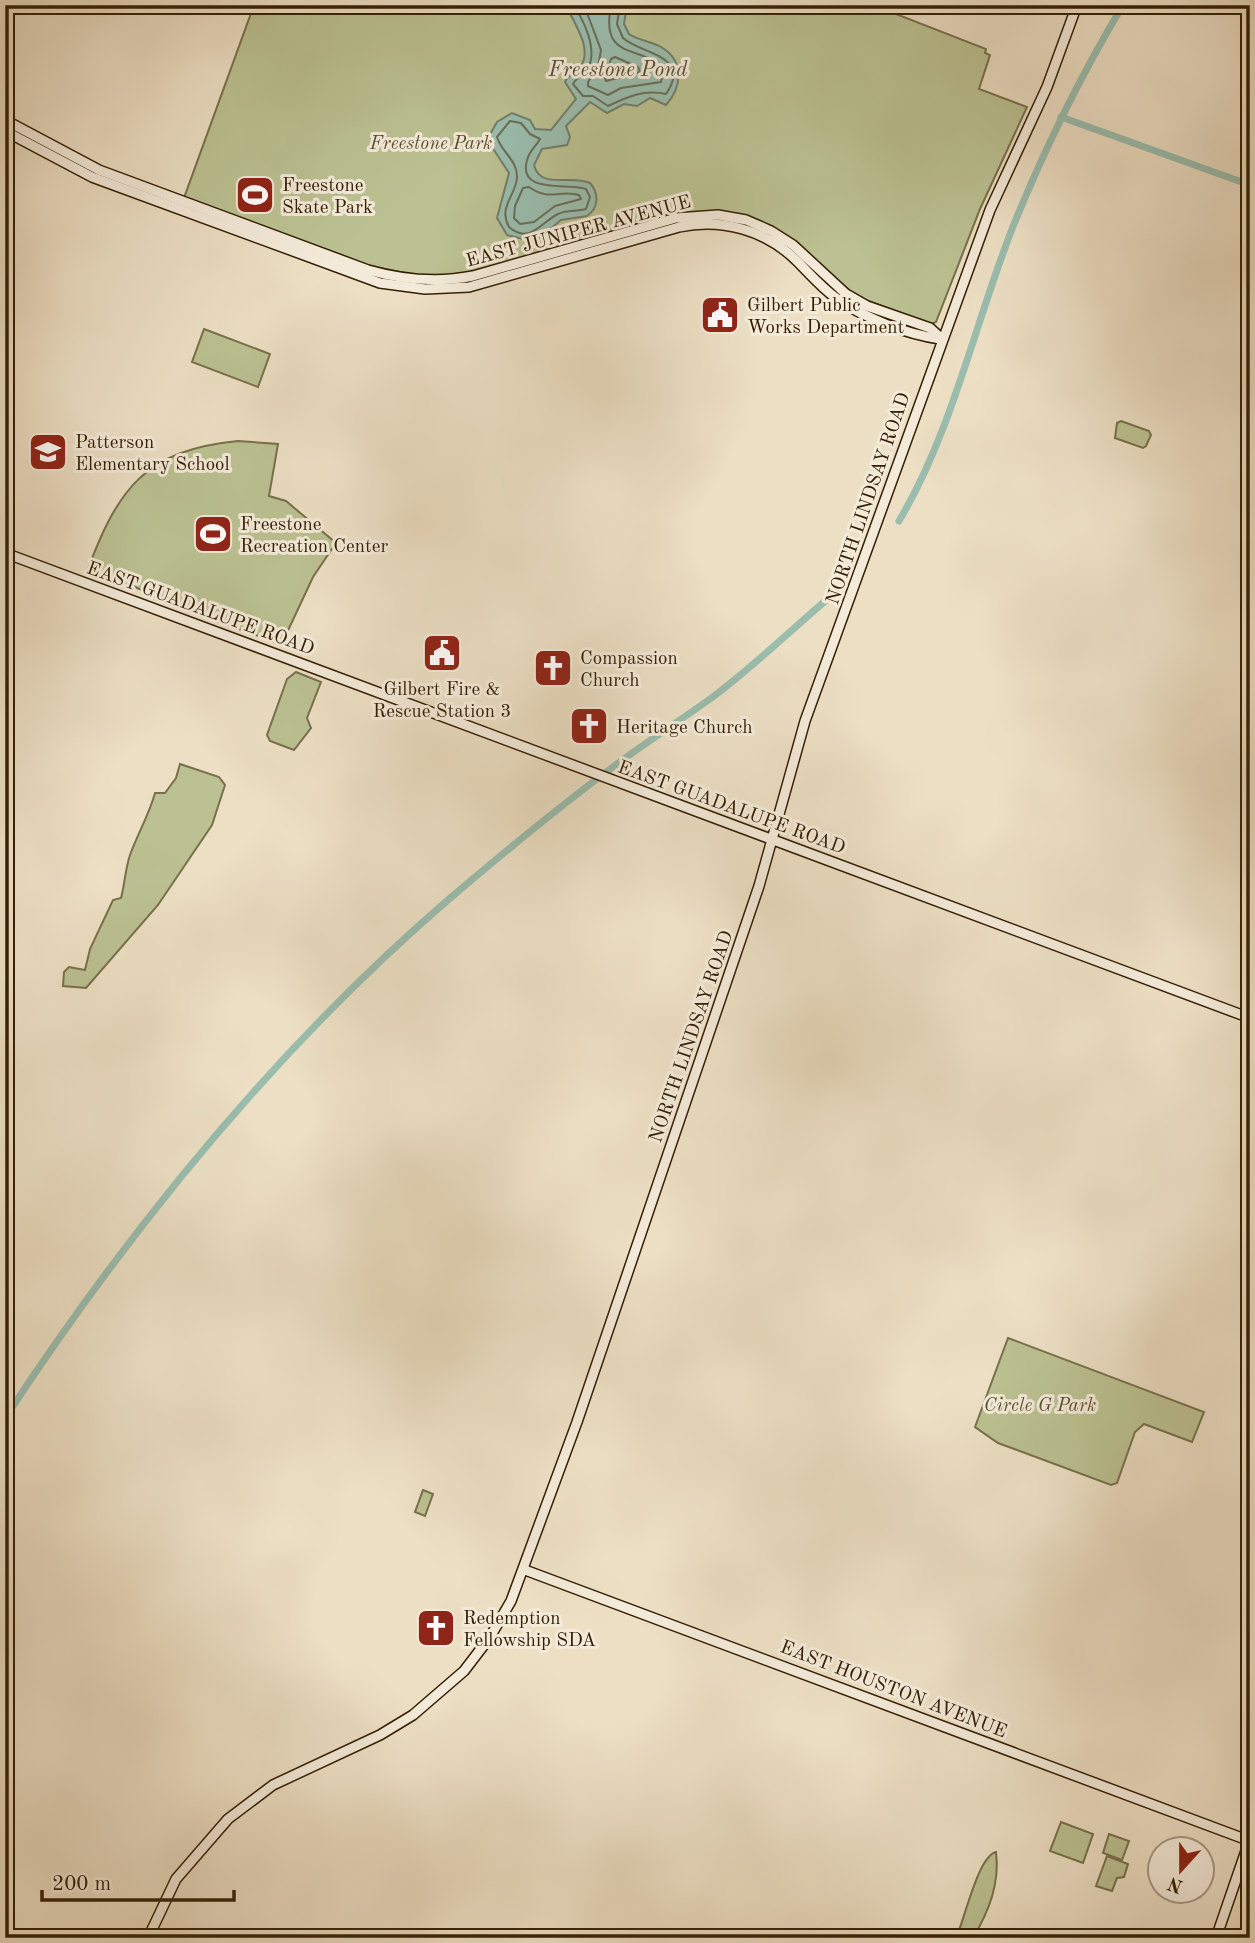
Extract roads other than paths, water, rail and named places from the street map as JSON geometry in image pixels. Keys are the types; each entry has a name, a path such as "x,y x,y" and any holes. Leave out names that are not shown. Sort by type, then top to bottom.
{"main road":[{"name":"NORTH LINDSAY ROAD","path":"148,1938 176,1879 210,1836 247,1802 273,1785 380,1735 413,1715 440,1693 464,1671 490,1637 525,1570 700,1062 772,839 803,727 990,210 1047,87 1077,5"},
{"name":"EAST JUNIPER AVENUE","path":"5,120 99,170 367,279 425,289 474,286 686,225 739,227 775,243 824,289 850,308 927,337 942,339"},
{"name":"EAST JUNIPER AVENUE","path":"5,131 77,170 182,205"},
{"name":"EAST GUADALUPE ROAD","path":"5,553 1250,1018"},
{"name":"EAST HOUSTON AVENUE","path":"525,1570 1250,1840"},
{"path":"1216,1938 1250,1840"}],"water":[{"name":"Freestone Pond","path":"566,5 627,5 624,24 629,34 669,53 677,67 678,82 666,105 650,98 637,106 624,104 607,113 590,102 566,126 570,137 567,145 542,149 534,165 537,173 549,179 590,183 596,200 594,209 587,216 561,220 541,237 527,240 507,235 497,218 509,173 492,147 489,136 497,122 512,113 530,120 535,129 551,130 576,99 565,82 580,67 585,52 581,36"}],"waterway":[{"path":"899,521 918,486 949,413 1000,261 1026,196 1078,85 1123,5"},
{"path":"1061,117 1250,185"},
{"path":"5,1418 53,1347 154,1210 265,1079 323,1017 384,957 509,849 613,767 726,687 831,596"}],"place":[{"name":"Freestone Skate Park","path":"255,195"},
{"name":"Gilbert Public Works Department","path":"720,315"},
{"name":"Patterson Elementary School","path":"48,452"},
{"name":"Freestone Recreation Center","path":"213,534"},
{"name":"Gilbert Fire & Rescue Station 3","path":"442,653"},
{"name":"Compassion Church","path":"553,668"},
{"name":"Heritage Church","path":"589,726"},
{"name":"Redemption Fellowship SDA","path":"436,1628"}],"park label":[{"name":"Freestone Park","path":"431,142"},
{"name":"Circle G Park","path":"1040,1404"}]}
